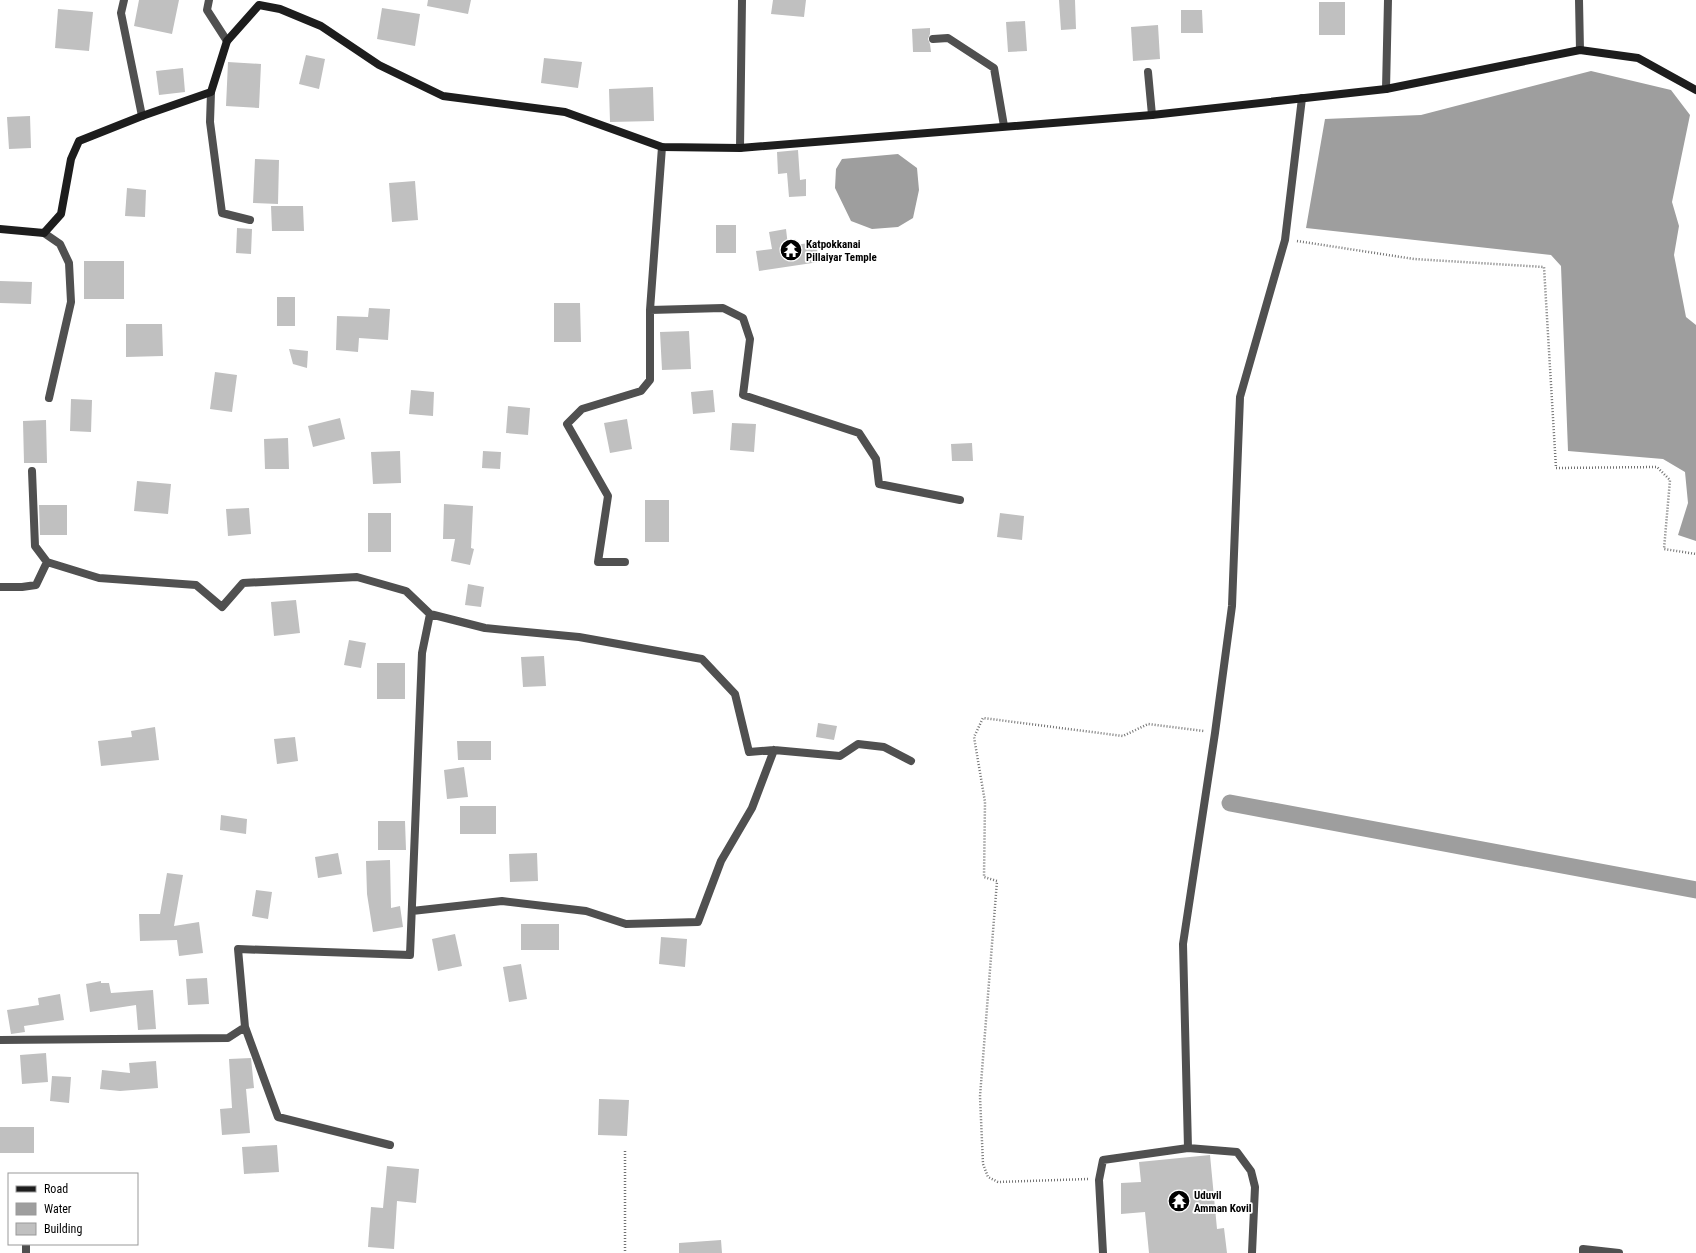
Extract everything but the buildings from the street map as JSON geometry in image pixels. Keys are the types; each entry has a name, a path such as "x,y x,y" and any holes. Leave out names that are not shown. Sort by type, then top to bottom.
{"street":[{"path":"124,0 121,12 142,116"},
{"path":"208,0 207,10 227,41"},
{"path":"740,148 742,0"},
{"path":"1386,89 1388,0"},
{"path":"1579,0 1580,50"},
{"path":"250,220 222,213 210,122 211,92 227,41 259,5 280,9 321,26 379,65 443,96 565,112 662,147 740,148 1152,115 1386,89 1580,50 1638,58 1696,90"},
{"path":"933,39 948,38 994,68 1004,126"},
{"path":"1148,72 1152,115"},
{"path":"44,233 61,214 71,159 80,141 142,116 211,92"},
{"path":"1188,1148 1183,944 1215,733 1232,606 1240,398 1285,240 1302,98"},
{"path":"625,562 598,562 608,496 567,424 582,408 641,391 650,380 650,310 662,147"},
{"path":"0,229 44,233 60,244 69,263 71,302 49,398"},
{"path":"650,310 724,308 743,318 750,339 743,395 859,433 876,459 879,484 960,500"},
{"path":"32,471 35,546 47,562 99,578 196,585 222,607 243,583 357,577 406,591 430,614 485,628 579,637 702,659 735,694 749,752 774,750 840,756 858,744 884,747 911,761"},
{"path":"0,587 22,587 36,585 47,562"},
{"path":"390,1145 278,1117 246,1027 238,948 410,955 422,653 430,614"},
{"path":"412,911 502,901 586,911 626,924 698,922 721,861 752,808 774,750"},
{"path":"0,1040 228,1038 246,1027"},
{"path":"1103,1253 1099,1180 1103,1160 1188,1148 1237,1152 1251,1171 1255,1188 1252,1253"},
{"path":"1583,1253 1583,1249 1619,1253"}],"path":[{"path":"1285,240 1414,259 1544,267 1556,468 1657,468 1670,480 1664,549 1696,554"},
{"path":"1099,1180 998,1182 988,1177 983,1164 980,1096 997,881 984,877 985,802 974,737 983,718 1123,736 1148,724 1215,733"},
{"path":"624,1151 625,1253"}],"water":[{"path":"1591,71 1671,90 1690,115 1672,202 1679,226 1674,255 1686,317 1696,325 1696,541 1678,535 1688,503 1685,472 1663,459 1568,451 1561,266 1551,255 1306,228 1325,119 1421,115"},
{"path":"898,154 917,168 919,190 913,218 898,227 872,229 851,221 835,188 836,169 842,159"}],"waterway":[{"path":"1230,803 1696,890"}],"place":[{"name":"Katpokkanai Pillaiyar Temple","path":"791,250"},
{"name":"Uduvil Amman Kovil","path":"1179,1201"}]}
